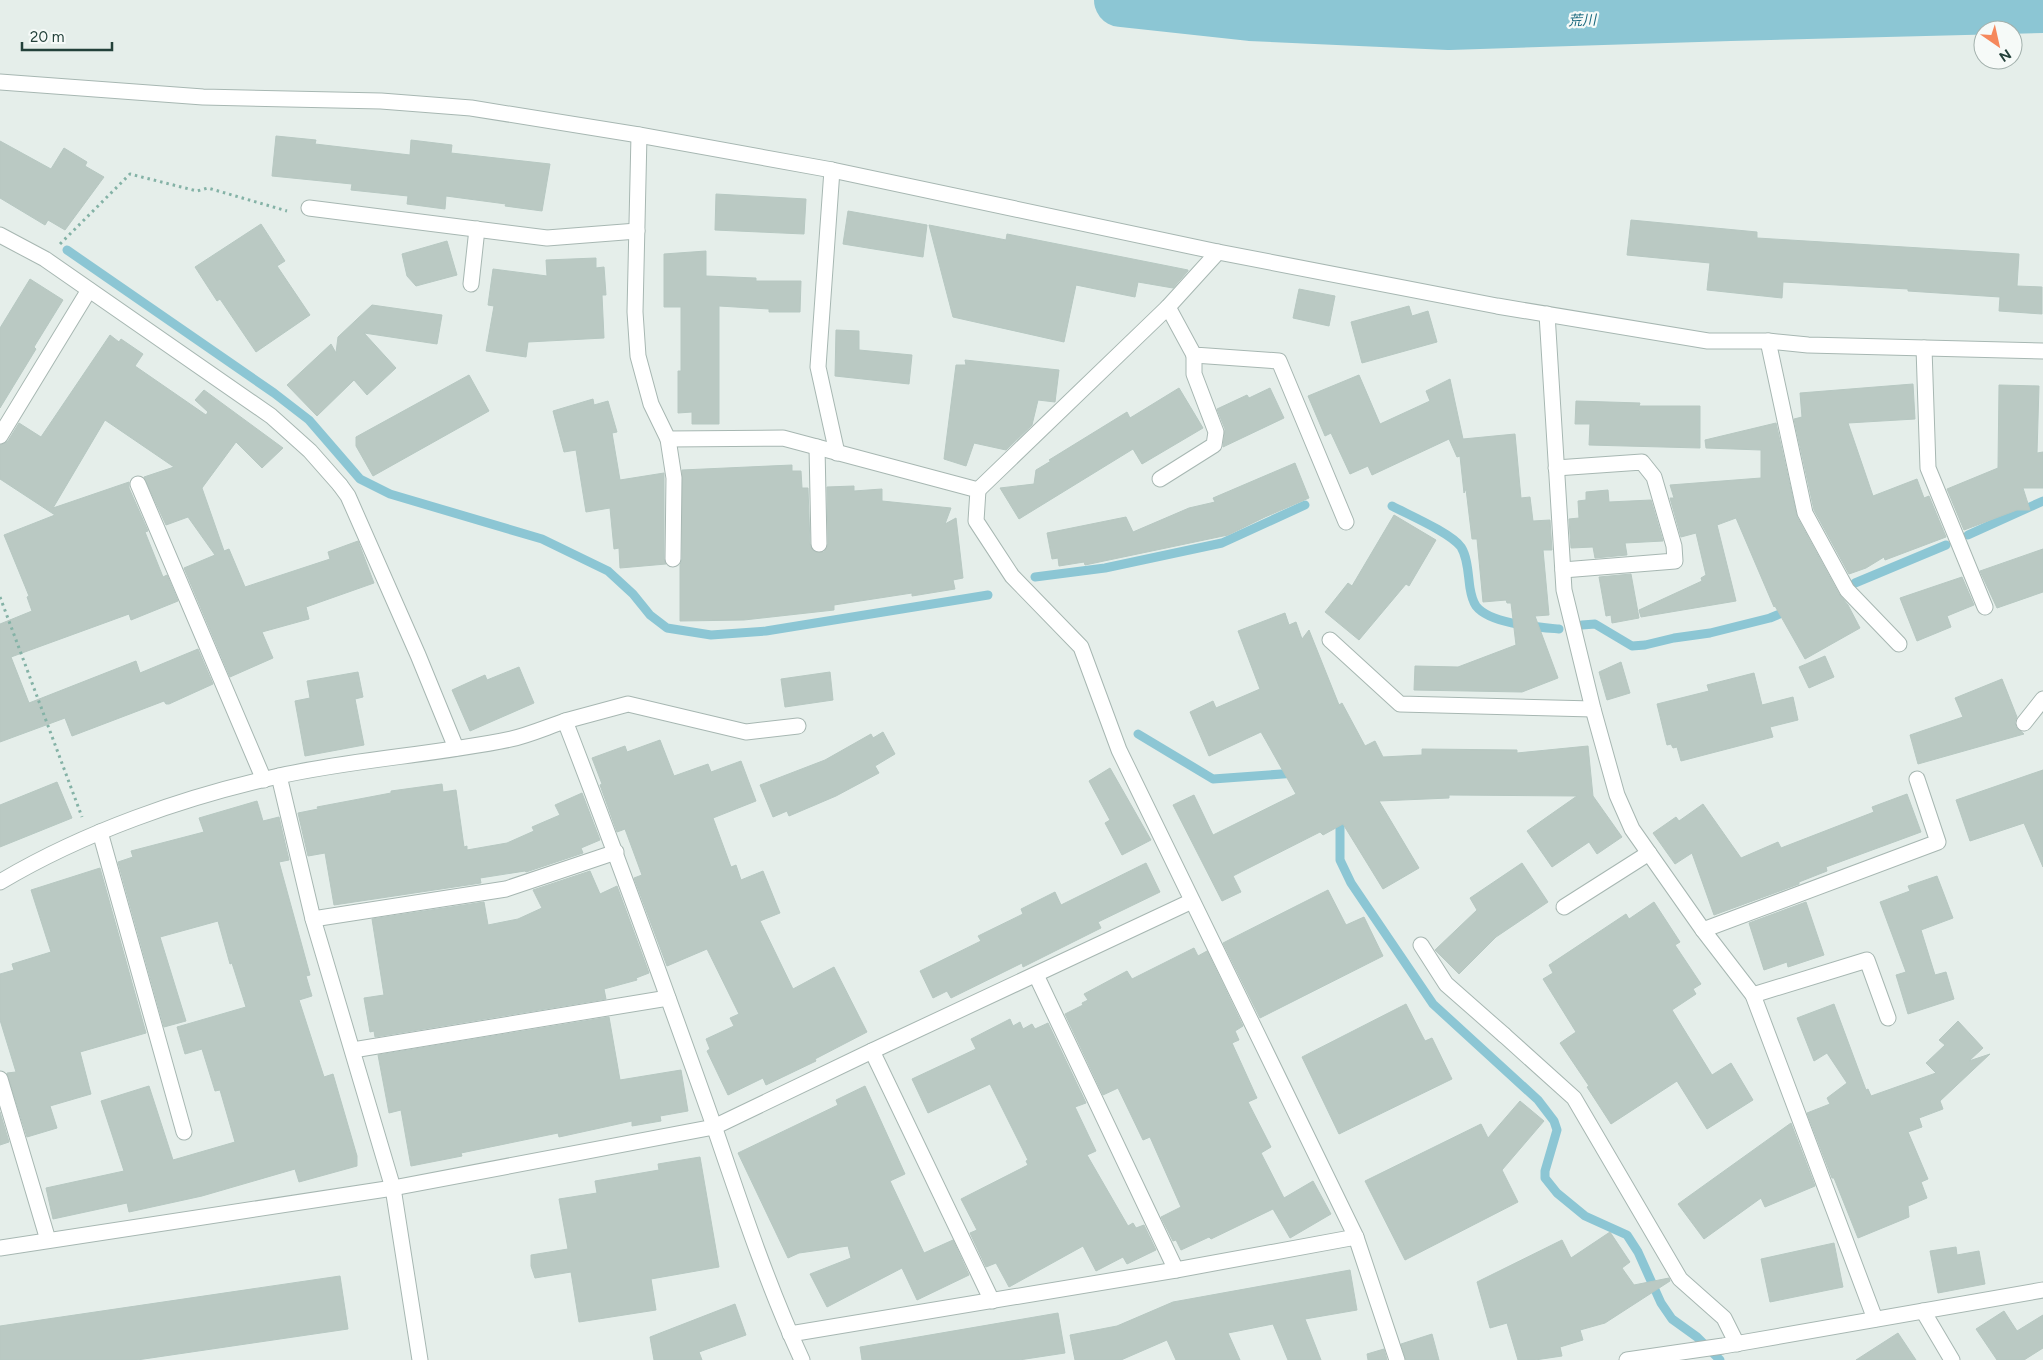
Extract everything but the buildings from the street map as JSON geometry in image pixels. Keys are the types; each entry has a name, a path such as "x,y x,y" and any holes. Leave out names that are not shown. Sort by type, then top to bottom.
{"street":[{"path":"0,82 203,97 381,101 471,108 639,135 832,170 1218,252 1497,306 1708,340 1768,341 1808,345 2043,351"},
{"path":"639,135 635,312 638,356 652,404 668,439 674,478 673,559"},
{"path":"832,170 818,366 837,453"},
{"path":"309,208 547,238 637,231"},
{"path":"471,284 477,229"},
{"path":"0,235 45,259 271,416 310,451 348,496 418,655 456,748"},
{"path":"1218,252 1168,307 978,490 976,521 1018,583 1082,647 1119,750 1356,1237 1397,1360"},
{"path":"0,436 88,290"},
{"path":"1160,480 1214,445 1216,432 1194,374 1194,355 1168,307"},
{"path":"1547,314 1564,590 1593,709 1617,795 1632,829 1703,930 1753,995 1875,1319"},
{"path":"1768,341 1805,512 1847,590 1899,644"},
{"path":"1924,348 1928,468 1985,607"},
{"path":"1194,355 1278,361 1346,522"},
{"path":"668,439 783,438 978,490"},
{"path":"817,448 819,544"},
{"path":"1556,468 1642,462 1654,477 1674,546 1675,560 1563,570"},
{"path":"138,484 264,780"},
{"path":"1330,640 1400,704 1593,709"},
{"path":"2024,723 2043,699"},
{"path":"0,882 94,835 188,801 279,776 512,738 628,704 746,732 798,726"},
{"path":"565,722 616,852 714,1127 752,1240 802,1360"},
{"path":"279,776 313,919 394,1188 420,1360"},
{"path":"1703,930 1938,842 1918,779"},
{"path":"94,835 184,1132"},
{"path":"313,919 506,889 616,852"},
{"path":"1564,907 1649,853"},
{"path":"0,1248 394,1188 714,1127 1192,901"},
{"path":"1421,945 1446,984 1574,1098 1680,1280 1724,1318 1730,1345"},
{"path":"1753,995 1868,960 1888,1018"},
{"path":"1036,975 1176,1270"},
{"path":"353,1050 668,998"},
{"path":"872,1051 992,1301"},
{"path":"2,1089 48,1240"},
{"path":"790,1334 1176,1270 1356,1237"},
{"path":"1627,1360 1730,1345 2043,1290"},
{"path":"1923,1312 1952,1360"}],"path":[{"path":"45,259 130,174 196,191 208,188 296,213 309,208"},
{"path":"0,597 94,835"}],"waterway":[{"name":"荒川","path":"1121,0 1250,14 1449,23 2043,6"},
{"path":"67,250 274,393 309,420 360,479 390,494 542,539 608,571 633,594 650,615 667,628 711,635 766,631 988,595"},
{"path":"1968,535 2043,501"},
{"path":"1035,577 1105,568 1222,543 1305,505"},
{"path":"1392,506 1439,530 1461,547 1466,561 1473,599 1476,606 1483,612 1492,617 1515,624 1559,629"},
{"path":"1855,583 1946,545"},
{"path":"1582,625 1595,624 1632,646 1710,633 1770,618 1789,610"},
{"path":"1138,734 1213,779 1296,773"},
{"path":"1340,815 1340,860 1351,883 1433,1004 1538,1100 1554,1121 1557,1130 1545,1171 1545,1178 1557,1193 1585,1216 1627,1235 1638,1252 1661,1303 1672,1319 1697,1337 1720,1360"}]}
